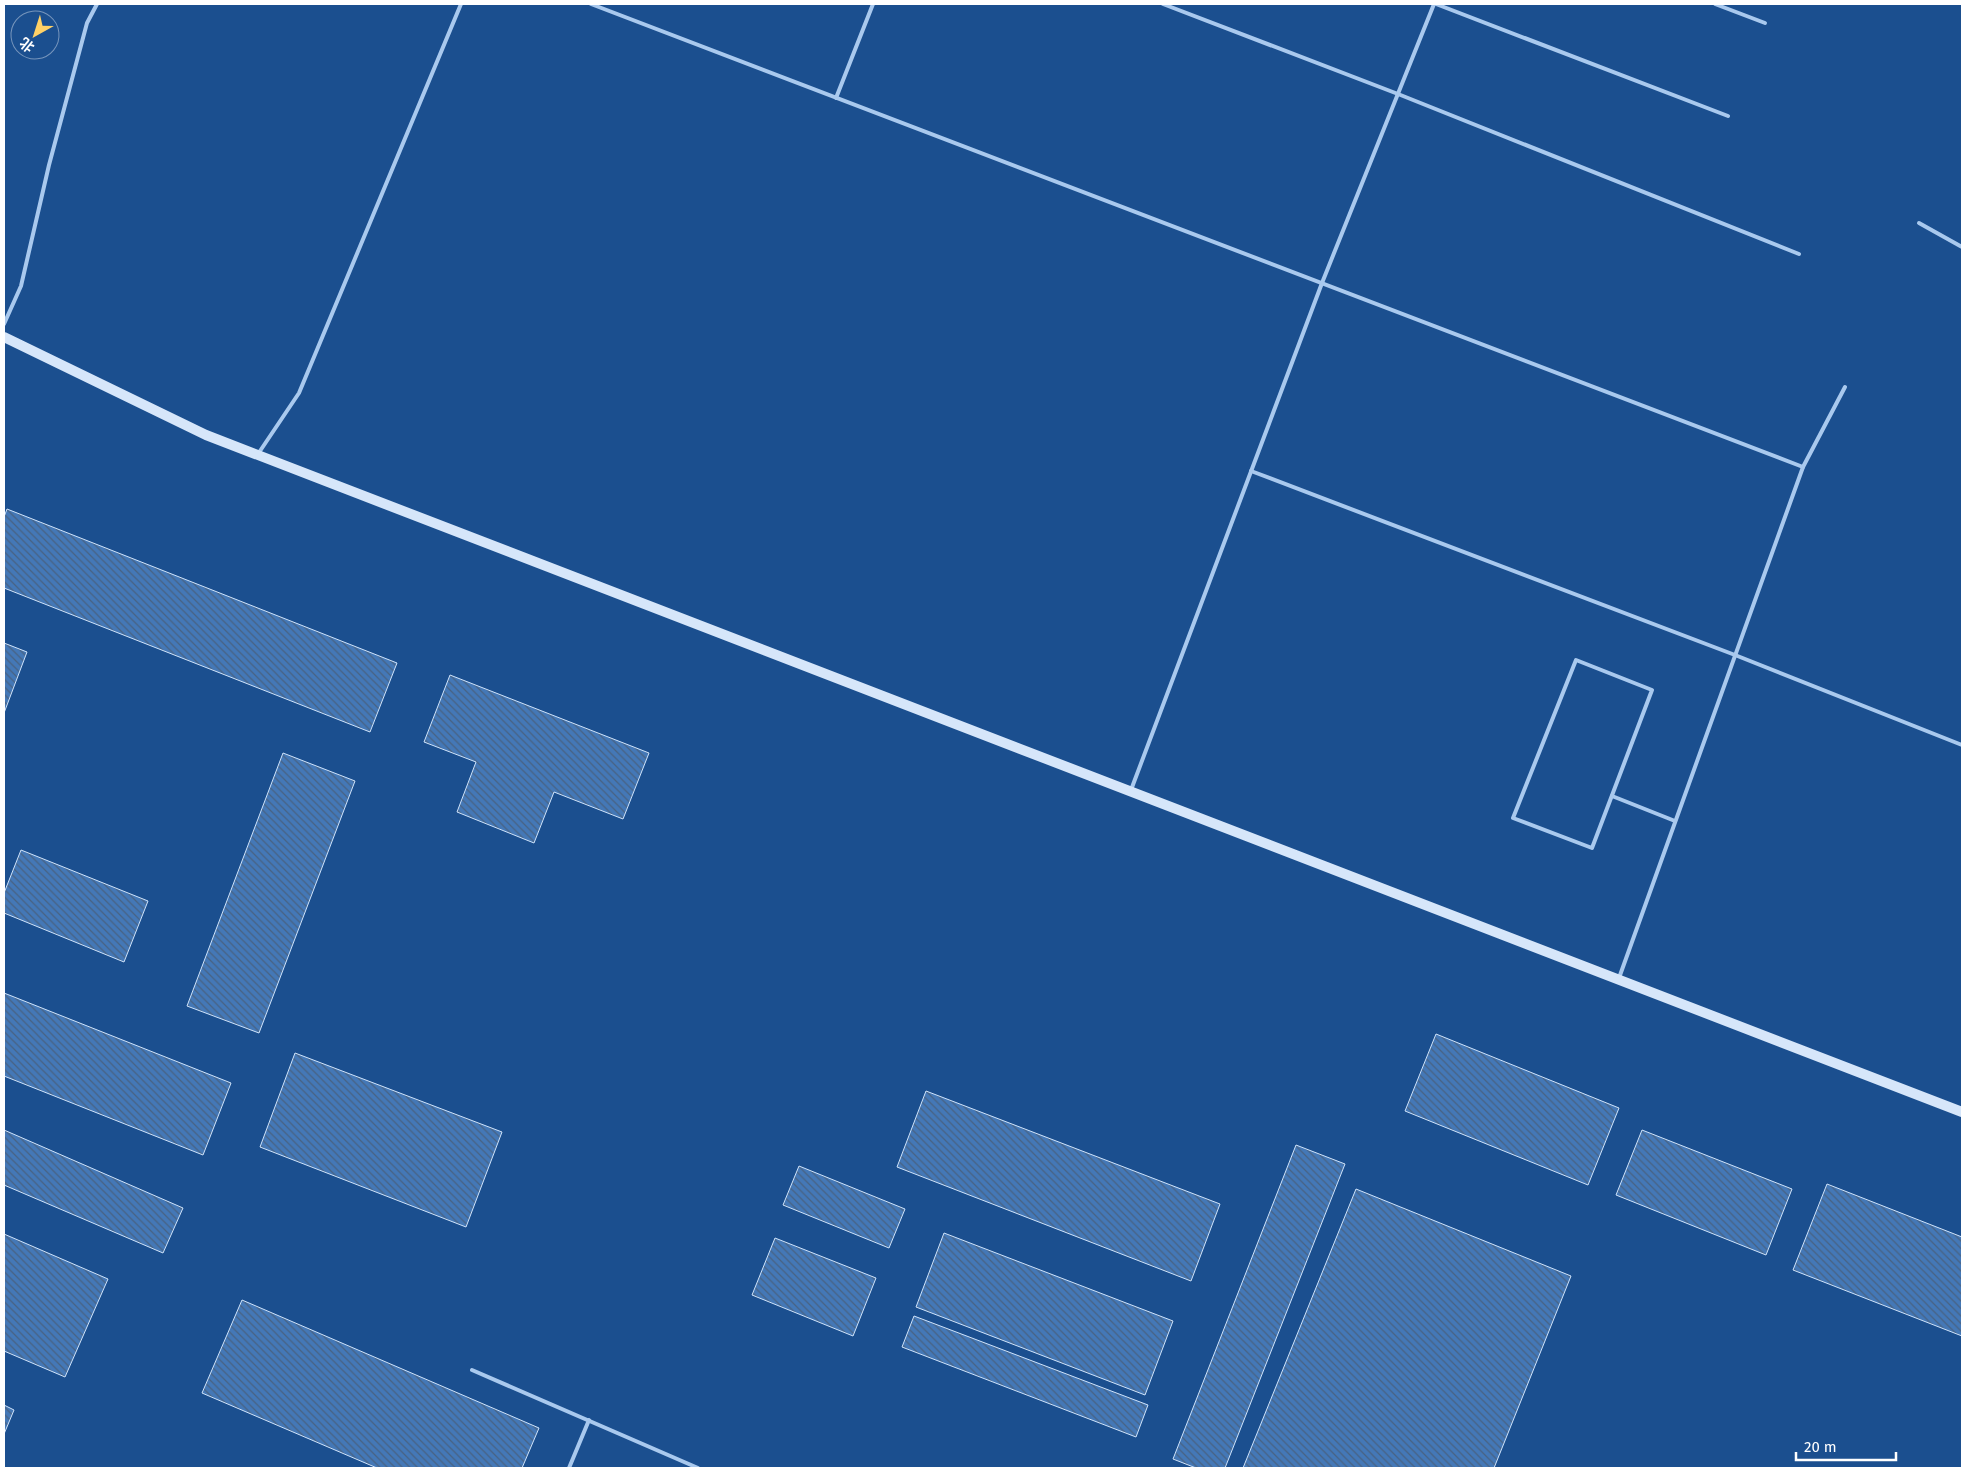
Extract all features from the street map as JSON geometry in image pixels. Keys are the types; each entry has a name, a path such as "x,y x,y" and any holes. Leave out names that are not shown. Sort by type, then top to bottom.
{"street":[{"path":"4,337 206,435 1962,1112"}],"lane":[{"path":"4,324 21,286 49,165 88,23 98,4"},
{"path":"258,455 299,393 461,4"},
{"path":"591,4 1803,467"},
{"path":"836,98 873,4"},
{"path":"1163,4 1398,94 1799,254"},
{"path":"1130,792 1322,282 1435,4 1728,116"},
{"path":"1715,4 1765,23"},
{"path":"1919,223 1962,247"},
{"path":"1618,979 1803,467 1845,387"},
{"path":"1251,471 1735,655 1962,745"},
{"path":"1576,660 1652,690 1612,796 1592,848 1513,818 1576,660"},
{"path":"1612,796 1675,821"},
{"path":"472,1370 698,1468"},
{"path":"569,1468 590,1420"}],"building":[{"path":"7,509 397,663 370,732 4,588 4,517"},
{"path":"4,643 27,652 4,713"},
{"path":"450,675 649,753 623,819 554,792 534,843 457,812 476,762 424,742"},
{"path":"283,753 355,781 259,1033 187,1006"},
{"path":"21,850 148,901 124,962 4,913 4,893"},
{"path":"4,993 231,1083 203,1155 4,1076"},
{"path":"1436,1034 1619,1108 1588,1185 1405,1111"},
{"path":"295,1053 502,1132 466,1227 260,1147"},
{"path":"926,1091 1220,1204 1191,1281 897,1167"},
{"path":"4,1130 183,1208 163,1253 4,1185"},
{"path":"1642,1130 1792,1189 1766,1255 1616,1195"},
{"path":"1296,1145 1345,1164 1225,1468 1196,1468 1173,1459"},
{"path":"799,1166 905,1209 889,1248 783,1205"},
{"path":"1827,1184 1962,1237 1962,1336 1793,1270"},
{"path":"1356,1189 1571,1276 1494,1468 1243,1468"},
{"path":"944,1233 1173,1321 1145,1395 916,1307"},
{"path":"4,1234 108,1279 65,1377 4,1351"},
{"path":"775,1238 876,1278 853,1336 752,1295"},
{"path":"242,1300 539,1428 522,1468 377,1468 202,1393"},
{"path":"914,1316 1148,1405 1136,1437 902,1347"},
{"path":"4,1405 14,1410 4,1434"}]}
